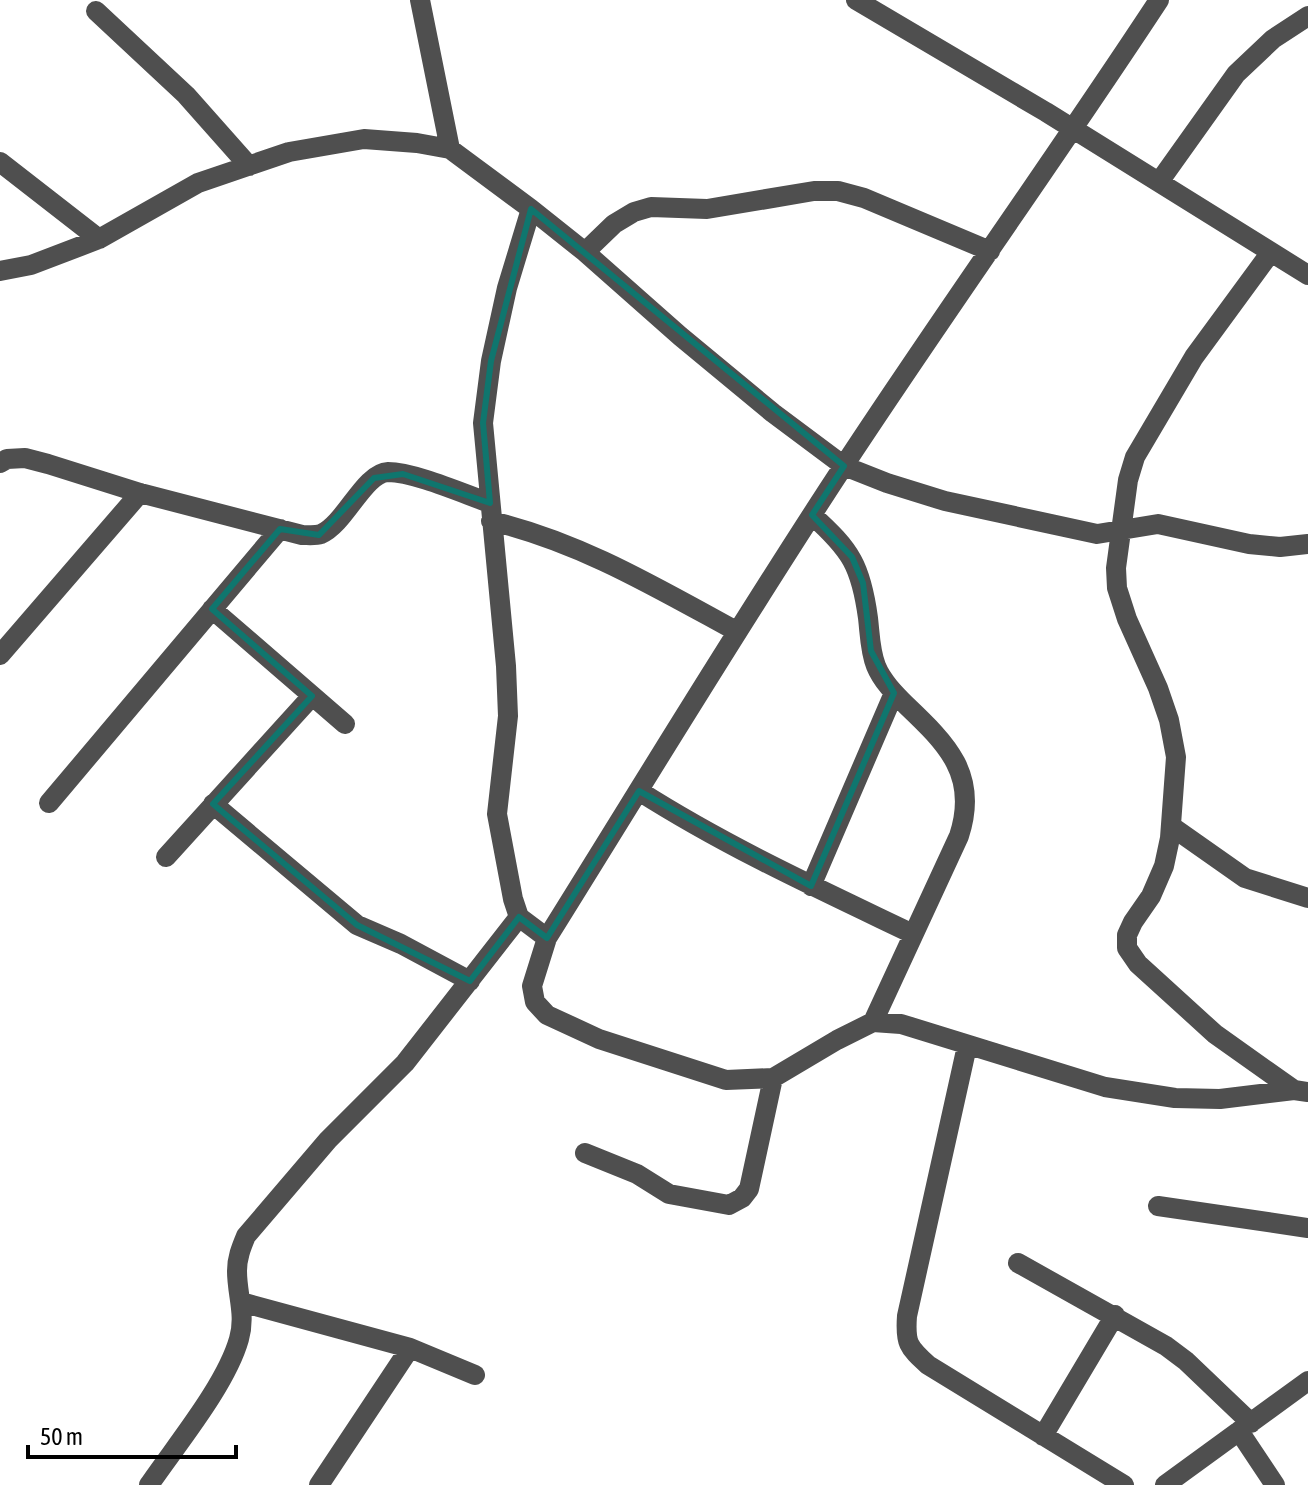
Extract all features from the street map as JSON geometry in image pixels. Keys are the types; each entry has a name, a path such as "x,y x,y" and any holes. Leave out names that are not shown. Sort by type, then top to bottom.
{"street":[{"path":"420,0 450,149"},
{"path":"856,0 1308,275"},
{"path":"1159,0 736,631 547,938 532,986 535,1002 547,1015 599,1039 726,1080 773,1078 873,1022 901,1024 1105,1087 1175,1098 1220,1099 1301,1091"},
{"path":"96,11 186,95 249,166"},
{"path":"1159,182 1236,74 1273,39 1308,16"},
{"path":"0,271 31,265 99,239 198,183 289,152 364,139 450,149 585,252 773,413 844,466 887,483 974,508 1097,534 1158,524 1249,544 1280,547 1308,544"},
{"path":"0,162 99,239"},
{"path":"585,252 614,224 634,212 651,207 707,209 814,191 838,191 864,198 990,251"},
{"path":"531,209 507,288 491,361 483,423 508,716 497,814 519,917 547,938"},
{"path":"1271,252 1194,357 1135,457 1128,480 1116,568 1117,588 1127,619 1158,688 1169,720 1176,757 1171,826 1164,866 1151,896 1127,935 1127,948 1138,964 1215,1034 1301,1091"},
{"path":"0,463 7,459 25,458 140,493 302,535 319,535 335,524 374,478 385,472 403,474 583,551 736,631"},
{"path":"0,655 140,493"},
{"path":"812,515 839,539 852,557 863,583 871,651 877,670 894,693 941,738 957,763 966,788 966,815 959,836 873,1022"},
{"path":"49,803 280,529"},
{"path":"212,609 345,724"},
{"path":"811,886 894,693"},
{"path":"166,857 312,696"},
{"path":"639,791 700,830 913,934"},
{"path":"213,804 357,925 401,944 470,981"},
{"path":"1171,826 1245,878 1308,898"},
{"path":"149,1485 226,1371 239,1339 243,1321 238,1264 246,1236 297,1175 383,1087 519,917"},
{"path":"967,1046 907,1316 906,1336 911,1349 928,1365 1124,1485"},
{"path":"585,1153 637,1174 669,1194 729,1205 742,1198 749,1189 773,1078"},
{"path":"1158,1206 1308,1228"},
{"path":"1018,1263 1115,1315 1186,1361 1245,1427 1275,1485"},
{"path":"241,1302 410,1348 475,1375"},
{"path":"1043,1436 1115,1315"},
{"path":"319,1485 410,1348"},
{"path":"1165,1485 1308,1381"}],"highlighted area":[{"path":"531,209 844,466 812,515 852,557 863,583 871,651 894,693 811,886 639,791 547,938 519,917 470,981 357,925 213,804 312,696 212,609 280,529 319,535 374,478 403,474 490,503 483,423 491,361"}]}
